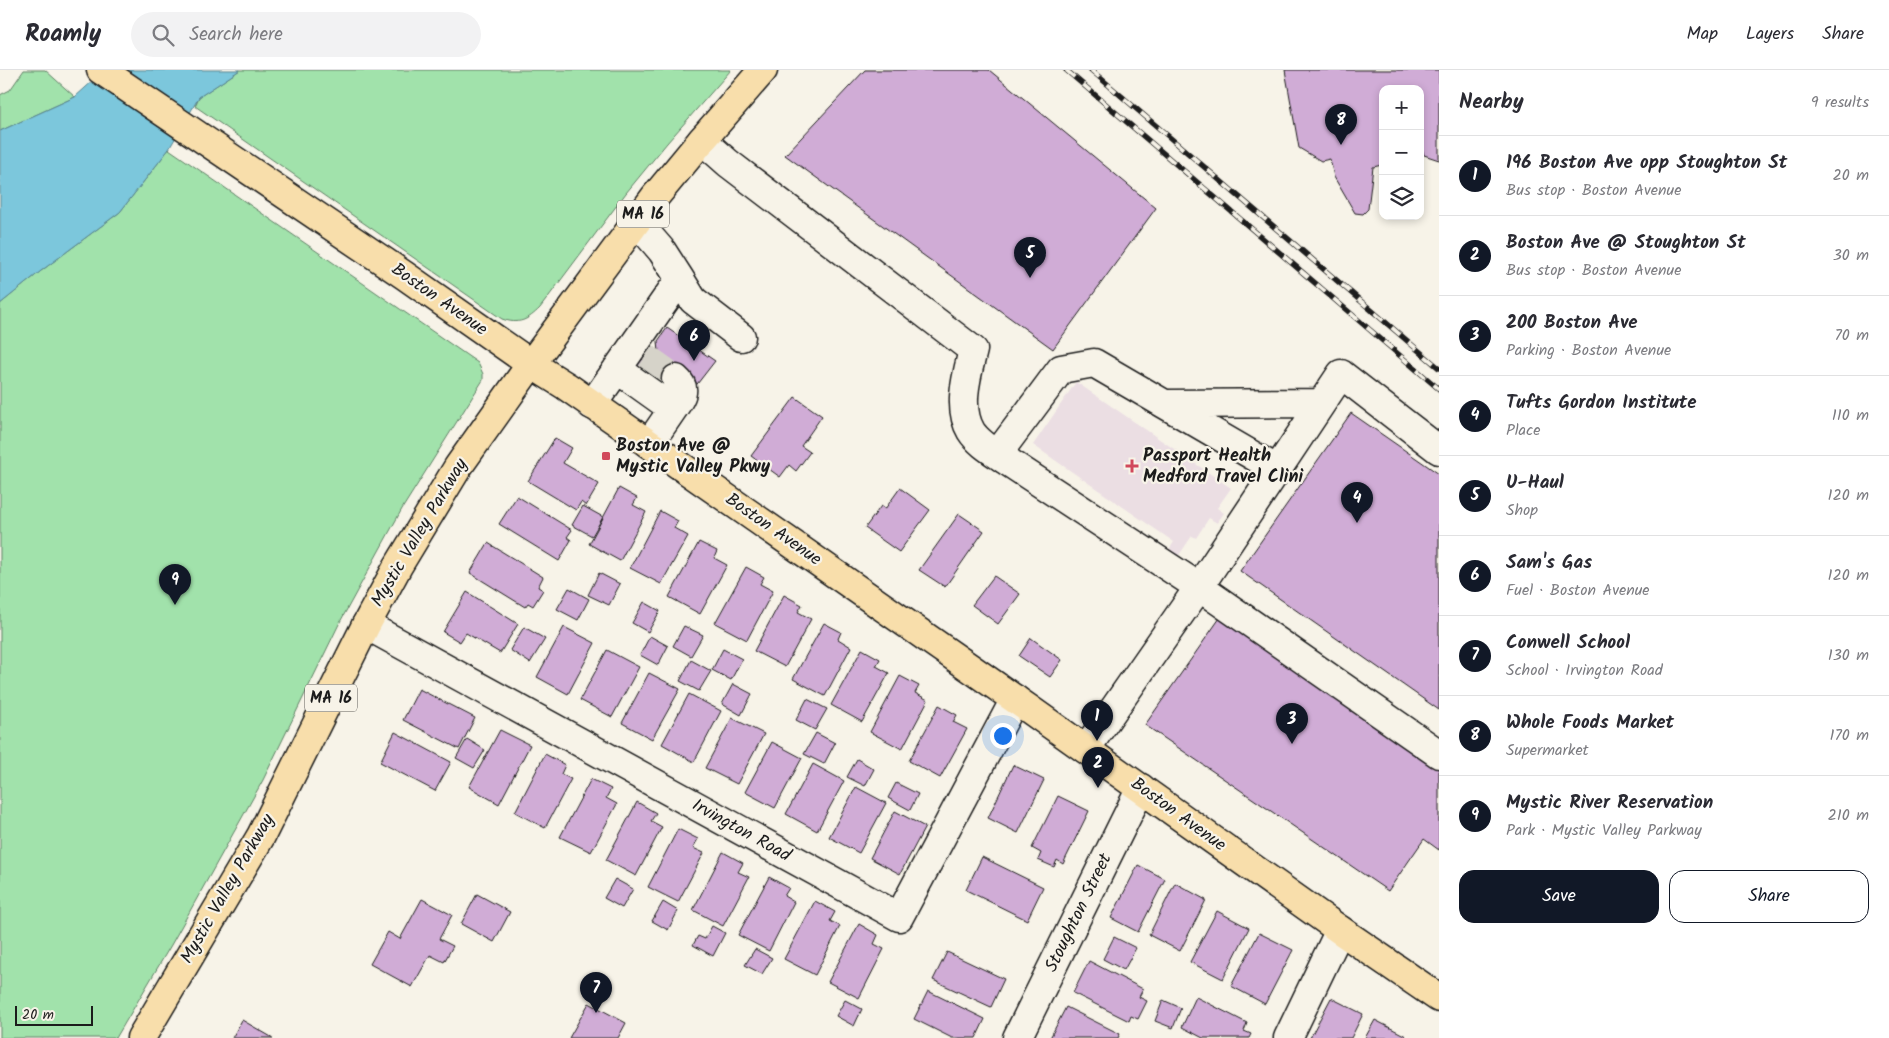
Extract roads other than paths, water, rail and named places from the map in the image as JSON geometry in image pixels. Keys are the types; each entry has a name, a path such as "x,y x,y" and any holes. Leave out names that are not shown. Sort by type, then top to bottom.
{"main road":[{"name":"Boston Avenue","path":"101,70 649,444 1439,998"},
{"name":"Mystic Valley Parkway","path":"141,1038 261,836 366,625 438,498 482,432 654,198 763,70"}],"street":[{"path":"702,140 744,175 973,350 964,400 971,430 978,439 1007,461 1199,587 1439,754"},
{"path":"638,222 662,251 693,300 741,337"},
{"path":"592,405 631,358 680,279"},
{"path":"631,358 673,409"},
{"path":"1007,461 1002,448 1061,369 1094,363 1276,469"},
{"path":"1086,749 1199,587 1341,374 1439,450"},
{"path":"649,444 673,409 683,390 676,379"},
{"path":"1164,404 1321,403"},
{"name":"Irvington Road","path":"366,625 899,917 1015,699"},
{"name":"Stoughton Street","path":"1017,1038 1141,788"},
{"path":"1288,1038 1340,930"}],"water":[{"path":"105,70 240,70 199,97 169,149 120,212 0,304 0,131 75,97"}],"tunnel":[{"path":"645,357 676,379"}],"railway":[{"path":"1066,70 1439,389"},
{"path":"1091,70 1439,368"}],"place":[{"name":"Whole Foods Market","path":"1341,145"},
{"name":"U-Haul","path":"1030,278"},
{"name":"Sam's Gas","path":"694,361"},
{"name":"Boston Ave @ Mystic Valley Pkwy","path":"606,456"},
{"name":"Passport Health Medford Travel Clini","path":"1132,466"},
{"name":"Tufts Gordon Institute","path":"1357,523"},
{"name":"Mystic River Reservation","path":"175,605"},
{"name":"196 Boston Ave opp Stoughton St","path":"1097,741"},
{"name":"200 Boston Ave","path":"1292,744"},
{"name":"Boston Ave @ Stoughton St","path":"1098,788"},
{"name":"Conwell School","path":"596,1013"}]}
